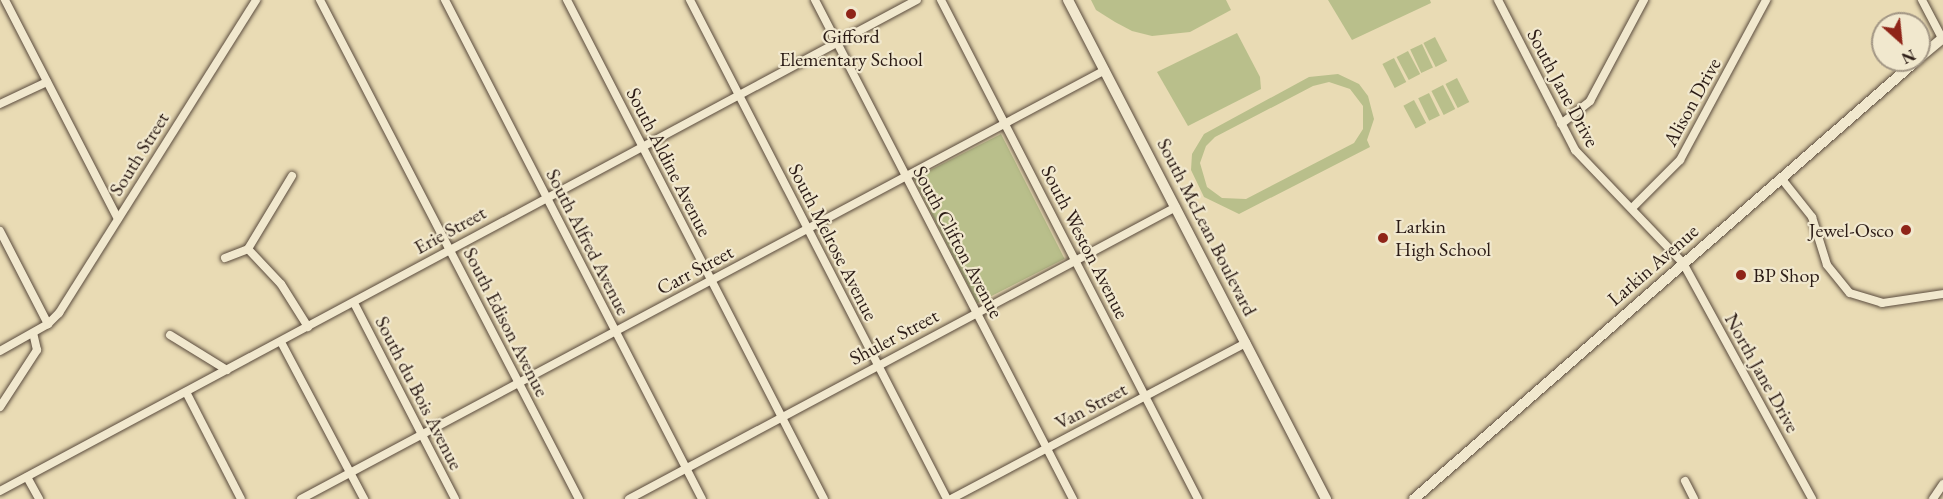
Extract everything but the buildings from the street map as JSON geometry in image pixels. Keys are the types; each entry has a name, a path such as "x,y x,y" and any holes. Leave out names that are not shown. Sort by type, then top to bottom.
{"main road":[{"name":"South McLean Boulevard","path":"1068,0 1326,499"},
{"name":"Larkin Avenue","path":"1414,499 1903,72"}],"street":[{"path":"5,0 118,219"},
{"name":"South Street","path":"48,324 118,219 256,0"},
{"name":"South Edison Avenue","path":"320,0 579,499"},
{"name":"South Alfred Avenue","path":"446,0 702,499"},
{"name":"South Aldine Avenue","path":"567,0 824,499"},
{"name":"South Melrose Avenue","path":"690,0 947,499"},
{"name":"South Clifton Avenue","path":"815,0 1073,499"},
{"name":"Erie Street","path":"0,491 917,0"},
{"name":"South Weston Avenue","path":"941,0 1198,499"},
{"path":"1561,124 1590,101 1644,0"},
{"name":"Alison Drive","path":"1632,208 1680,160 1766,0"},
{"path":"1922,0 1942,38"},
{"name":"South Jane Drive","path":"1502,1 1561,124 1586,164 1632,208 1683,263"},
{"name":"Carr Street","path":"301,499 1105,70"},
{"path":"0,104 47,82"},
{"path":"225,258 248,249 292,176"},
{"path":"1781,178 1812,217 1827,265 1850,293 1882,303 1943,294"},
{"name":"Shuler Street","path":"629,499 976,311 1176,207"},
{"path":"0,231 48,324 0,351"},
{"path":"248,249 281,284 308,327"},
{"name":"North Jane Drive","path":"1683,263 1812,499"},
{"name":"South du Bois Avenue","path":"354,303 455,499"},
{"path":"0,407 37,350 33,333"},
{"path":"170,335 227,370"},
{"path":"281,342 364,499"},
{"name":"Van Street","path":"951,499 1246,342"},
{"path":"186,392 241,499"},
{"path":"27,477 39,499"},
{"path":"1685,481 1694,499"},
{"path":"1932,499 1943,484"}],"green space":[{"path":"1091,0 1226,0 1231,10 1190,32 1152,36 1132,31 1115,22 1096,10"},
{"path":"1328,0 1430,0 1431,3 1352,40"},
{"path":"1237,33 1260,77 1261,89 1188,126 1157,72"},
{"path":"1435,37 1447,61 1436,67 1423,43"},
{"path":"1422,44 1433,68 1421,73 1410,49"},
{"path":"1408,51 1420,74 1409,80 1397,57"},
{"path":"1394,58 1406,82 1395,88 1382,64"},
{"path":"1338,74 1359,84 1368,96 1374,119 1367,140 1370,147 1239,214 1204,197 1191,170 1192,154 1204,134 1309,77","holes":["1329,82 1350,89 1363,106 1363,129 1354,143 1246,199 1222,198 1207,187 1200,163 1206,146 1215,137 1313,86"]},
{"path":"1457,78 1469,102 1458,108 1445,84"},
{"path":"1443,85 1455,109 1444,115 1431,91"},
{"path":"1429,93 1440,115 1429,121 1418,98"},
{"path":"1414,100 1426,123 1416,129 1403,106"},
{"path":"1001,134 1065,259 977,303 914,178"}],"place":[{"name":"Gifford Elementary School","path":"851,14"},
{"name":"Jewel-Osco","path":"1906,230"},
{"name":"Larkin High School","path":"1383,238"},
{"name":"BP Shop","path":"1741,275"}]}
